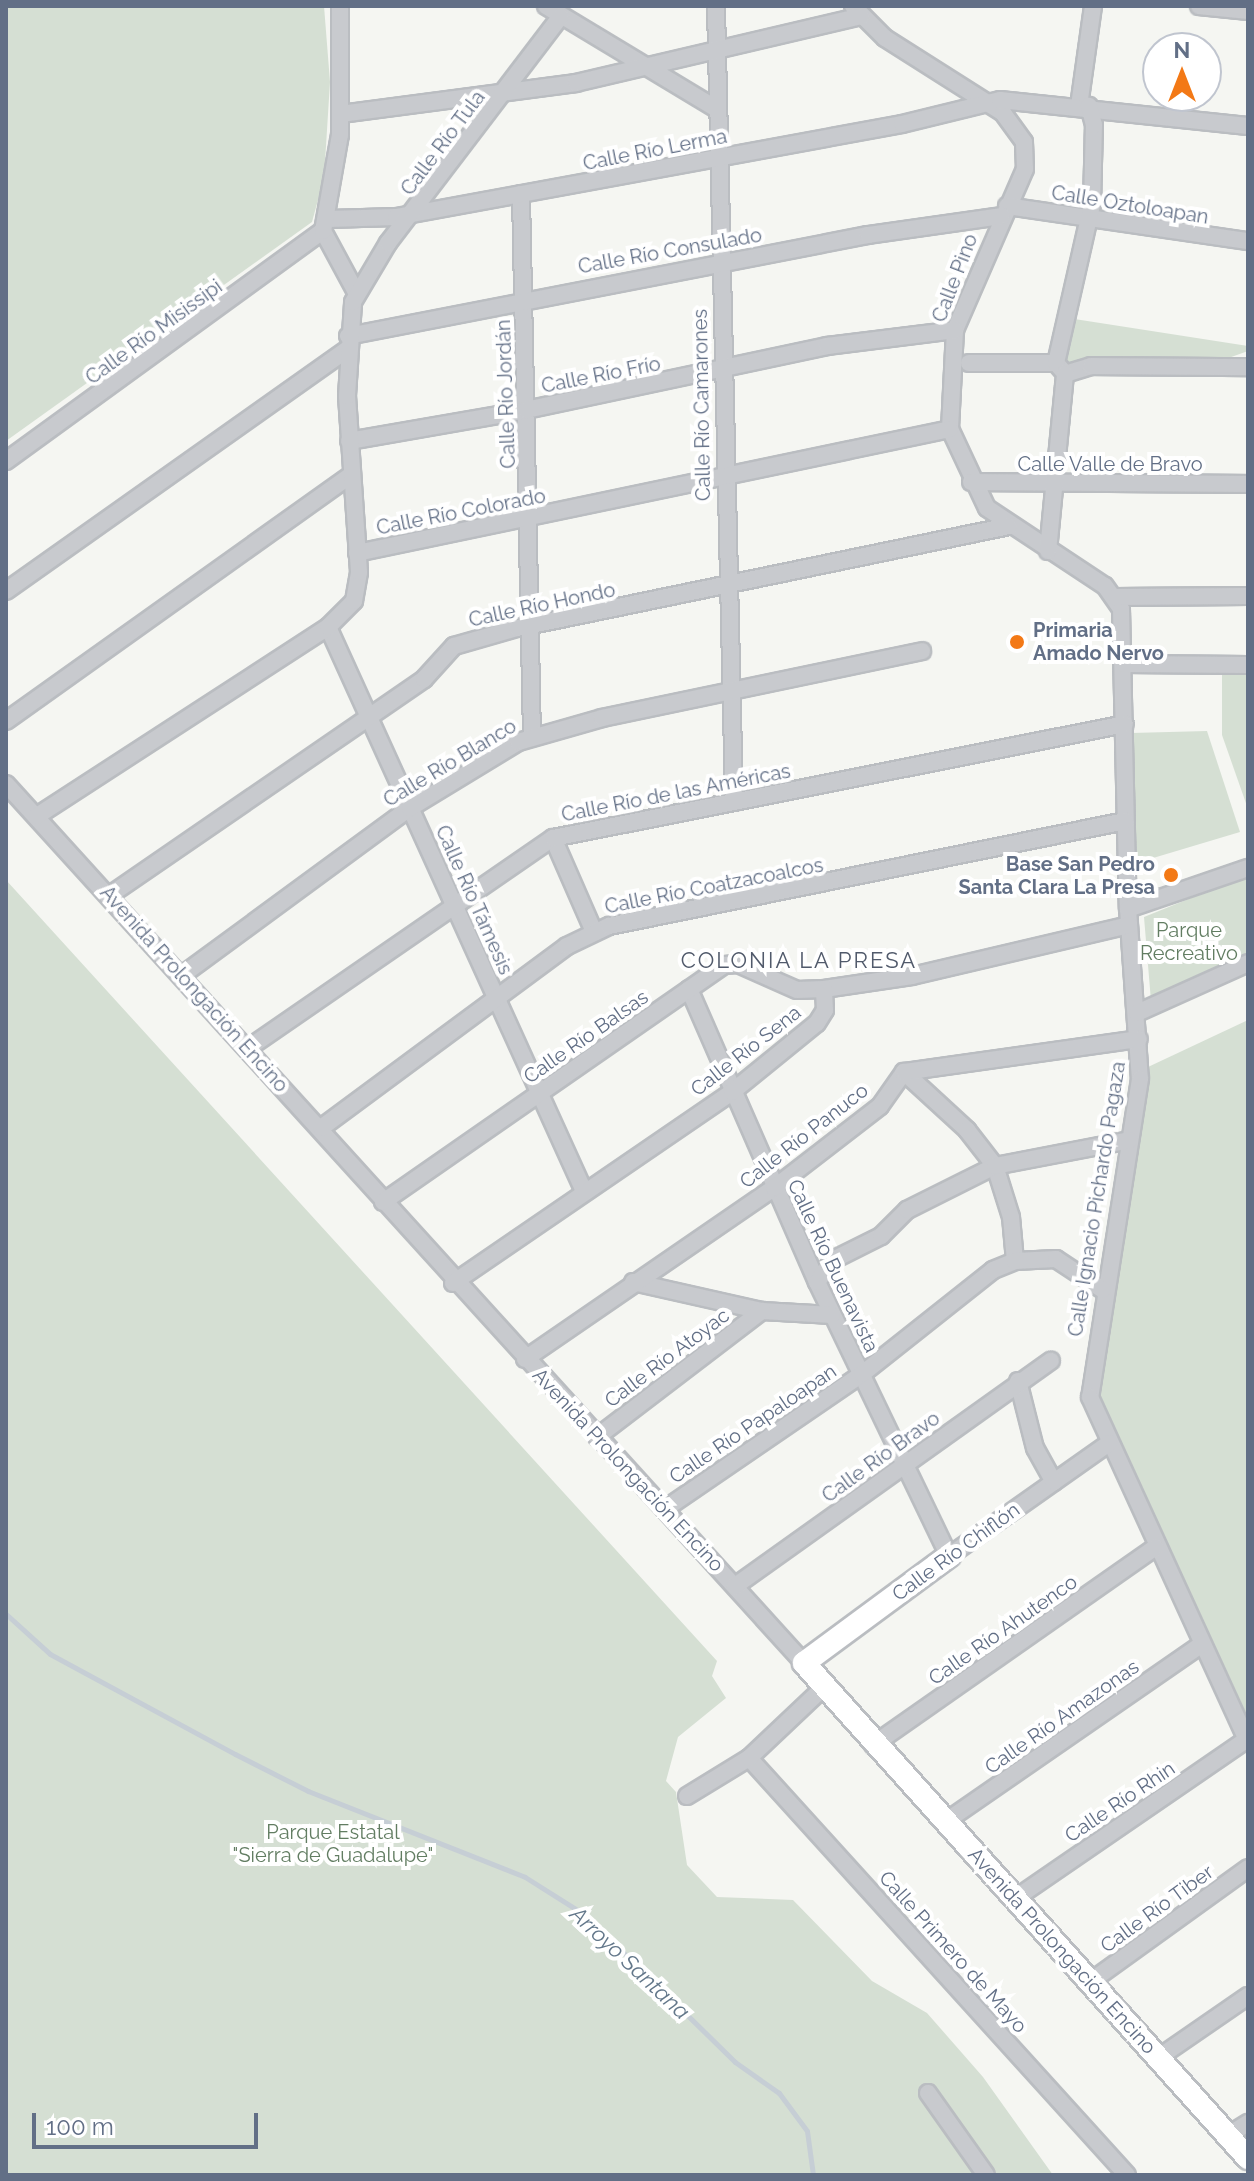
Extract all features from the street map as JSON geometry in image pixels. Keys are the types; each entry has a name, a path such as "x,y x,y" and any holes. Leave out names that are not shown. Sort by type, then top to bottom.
{"main road":[{"name":"Calle Río Chiflón","path":"804,1663 949,1556"},
{"name":"Avenida Prolongación Encino","path":"804,1663 873,1745 1016,1898 1248,2158"}],"street":[{"path":"340,6 341,114 326,225 356,292 348,342 350,476 357,553"},
{"path":"546,6 715,108"},
{"name":"Calle Río Camarones","path":"716,6 715,108 734,802"},
{"path":"1048,551 1061,368 1090,220 1094,125 1084,106 1093,6"},
{"path":"1199,6 1248,11"},
{"path":"341,114 576,83 645,64 714,51 857,11"},
{"name":"Calle Pino","path":"857,11 1011,119 1024,142 1025,169 1004,211 955,330 950,429 971,482 987,508 1009,526 1110,592"},
{"name":"Calle Río Tula","path":"356,292 561,16"},
{"path":"986,102 1084,106 1248,126"},
{"name":"Calle Río Lerma","path":"326,225 414,214 902,124 986,102"},
{"name":"Calle Río Jordán","path":"521,194 530,518 532,737"},
{"name":"Calle Oztoloapan","path":"1004,211 1248,241"},
{"name":"Calle Río Consulado","path":"6,591 348,342 524,299 1004,211"},
{"name":"Calle Río Misissipi","path":"6,461 326,225"},
{"name":"Calle Río Frío","path":"349,441 526,410 721,371 827,346 955,330"},
{"path":"969,363 1061,368 1248,364"},
{"name":"Calle Río Colorado","path":"37,816 328,627 358,594 357,553 724,480 950,429"},
{"path":"6,721 350,476"},
{"name":"Calle Valle de Bravo","path":"971,482 1051,485 1248,484"},
{"name":"Calle Río Hondo","path":"110,895 369,713 424,679 454,646 530,626 727,588 1009,526"},
{"path":"1110,592 1248,596"},
{"name":"Calle Ignacio Pichardo Pagaza","path":"1110,592 1123,621 1125,821 1139,1039 1130,1140 1089,1386 1109,1443 1247,1741"},
{"name":"Calle Río Támesis","path":"328,627 583,1189"},
{"name":"Calle Río Blanco","path":"181,976 410,808 532,737 922,651"},
{"path":"1124,664 1248,665"},
{"name":"Calle Río de las Américas","path":"247,1049 455,902 553,838 1125,724"},
{"name":"Avenida Prolongación Encino","path":"6,784 321,1128 453,1283 804,1663"},
{"name":"Calle Río Coatzacoalcos","path":"321,1128 594,932 647,916 842,882 1125,821"},
{"path":"553,838 594,932"},
{"path":"824,989 912,976 1129,917 1248,868"},
{"path":"1137,1013 1248,963"},
{"name":"Calle Río Balsas","path":"383,1202 689,989 731,964 797,990 824,989"},
{"name":"Calle Río Buenavista","path":"689,989 832,1315 949,1556"},
{"name":"Calle Río Sena","path":"453,1283 583,1189 732,1092 817,1023 825,1010 824,989"},
{"path":"904,1072 1139,1039"},
{"path":"904,1072 967,1130 995,1166 1011,1217 1015,1261"},
{"name":"Calle Río Panuco","path":"525,1359 774,1188 880,1106 904,1072"},
{"path":"817,1282 833,1260 881,1236 907,1210 995,1166 1130,1140"},
{"name":"Calle Río Papaloapan","path":"665,1509 862,1374 993,1270 1015,1261 1063,1261 1103,1290"},
{"path":"633,1282 762,1311 832,1315"},
{"name":"Calle Río Atoyac","path":"597,1437 762,1311"},
{"name":"Calle Río Bravo","path":"735,1586 905,1466 1018,1381 1051,1361"},
{"path":"1018,1381 1035,1448 1054,1482"},
{"name":"Calle Río Chiflón","path":"949,1556 1109,1443"},
{"name":"Calle Río Ahutenco","path":"873,1745 1156,1547"},
{"name":"Calle Río Amazonas","path":"945,1822 1202,1644"},
{"path":"687,1796 749,1758 824,1687"},
{"name":"Calle Río Rhin","path":"1016,1898 1247,1741"},
{"name":"Calle Primero de Mayo","path":"749,1758 1127,2175"},
{"name":"Calle Río Tiber","path":"1090,1982 1248,1868"},
{"path":"1158,2058 1248,1996"},
{"path":"928,2093 986,2175"},
{"path":"1227,2136 1248,2123"}],"green space":[{"path":"6,6 324,6 330,82 324,178 312,222 6,441"},
{"path":"1068,318 1248,346 1248,351 1209,365 1051,368"},
{"path":"1222,674 1248,674 1248,809 1222,735"},
{"path":"1207,731 1240,832 1133,864 1131,733"},
{"name":"Parque Recreativo","path":"1248,875 1248,958 1151,1001 1144,917"},
{"name":"Parque Estatal \"Sierra de Guadalupe\"","path":"6,880 717,1661 712,1676 726,1698 678,1737 666,1781 676,1792 687,1865 717,1897 793,1900 872,1981 927,2013 983,2077 1053,2175 6,2175"},
{"path":"1248,1020 1248,1717 1097,1397 1148,1067"}],"waterway":[{"name":"Arroyo Santana","path":"6,1614 50,1654 235,1754 308,1791 525,1877 585,1915 735,2062 779,2093 807,2131 813,2175"}],"place":[{"name":"Primaria Amado Nervo","path":"1017,642"},
{"name":"Base San Pedro Santa Clara La Presa","path":"1171,875"}],"district":[{"name":"COLONIA LA PRESA","path":"799,961"}]}
